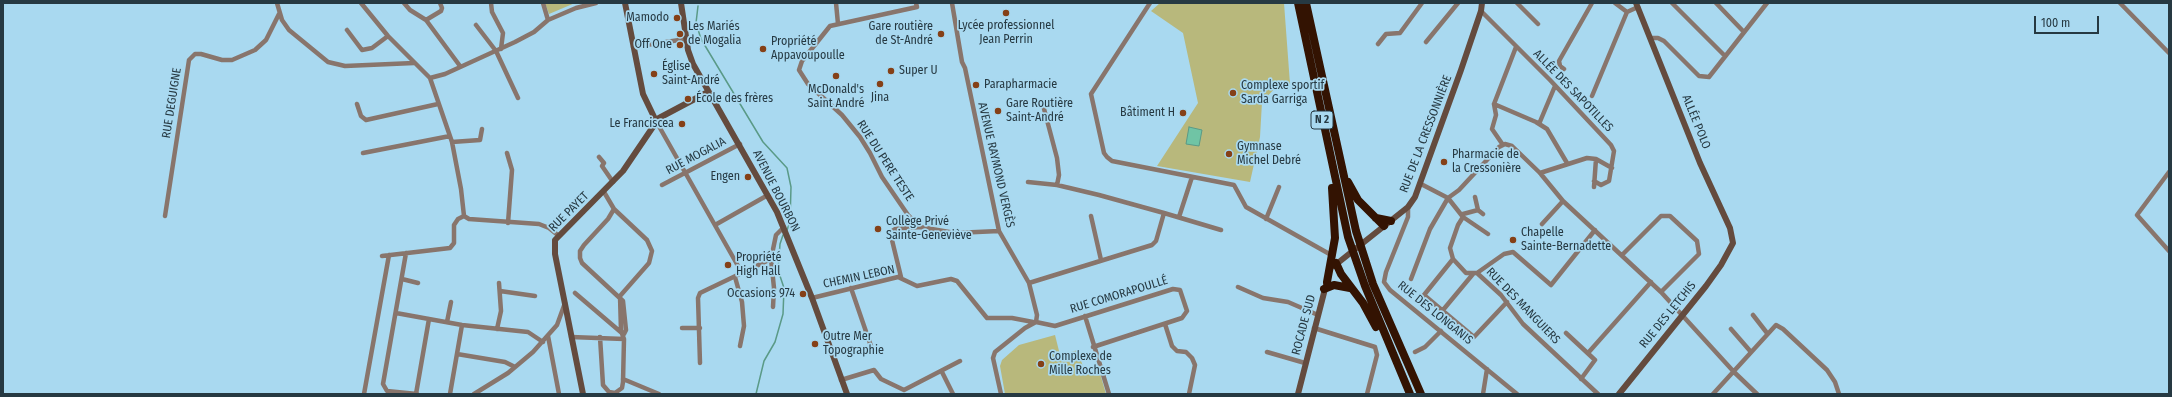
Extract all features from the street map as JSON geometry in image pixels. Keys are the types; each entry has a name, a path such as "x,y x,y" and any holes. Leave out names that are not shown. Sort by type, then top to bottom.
{"highway":[{"name":"N 2","path":"1298,3 1348,237 1364,286 1409,394"},
{"name":"N 2","path":"1306,3 1356,231 1373,284 1421,394"},
{"path":"1324,128 1335,222 1332,255 1326,285 1340,284 1352,288"},
{"path":"1343,173 1358,200 1384,226"},
{"path":"1376,218 1391,221"},
{"path":"1336,263 1371,316 1409,394"}],"main road":[{"path":"625,3 643,94 656,121"},
{"name":"AVENUE BOURBON","path":"681,3 686,39 693,64 708,92 740,144 768,195 785,231 812,298 846,394"},
{"name":"RUE DE LA CRESSONNIÈRE","path":"1336,263 1408,207 1421,184 1481,11 1482,3"},
{"name":"ALLÉE POLO","path":"1637,5 1700,163 1732,236 1731,249"},
{"name":"RUE PAYET","path":"583,394 554,244 559,236 613,182 629,162 656,121 662,115 708,92"},
{"name":"RUE DES LETCHIS","path":"1619,394 1683,315 1721,265 1731,249"},
{"name":"ROCADE SUD","path":"1298,394 1326,285 1336,263"}],"street":[{"path":"277,3 279,14 290,30 328,62 345,66 414,63"},
{"path":"361,3 388,36 430,78 452,142 461,189 464,216"},
{"path":"404,3 410,10 426,20 460,66"},
{"path":"426,20 441,11 442,8 440,3"},
{"path":"491,3 492,12 503,33 498,50"},
{"path":"543,3 548,20"},
{"path":"430,78 445,74 498,50 534,32 548,20 596,3"},
{"path":"836,3 838,24"},
{"name":"AVENUE RAYMOND VERGÈS","path":"952,3 962,62 965,68 999,231 1029,283 1037,310 1034,322"},
{"path":"1150,3 1091,94 1104,152 1112,161 1234,185 1243,204 1266,219 1332,255 1336,263"},
{"path":"1378,44 1386,34 1400,33 1422,3"},
{"path":"1426,42 1458,3"},
{"path":"1517,3 1538,24"},
{"path":"1564,69 1560,66 1559,61 1592,3"},
{"path":"1615,3 1627,12"},
{"path":"1672,3 1725,56"},
{"path":"1716,3 1743,31"},
{"path":"1650,38 1658,38 1664,41 1694,73 1704,78 1710,77 1743,31 1767,3"},
{"path":"2120,3 2169,54"},
{"name":"RUE DU PERE TESTE","path":"916,5 830,26 802,61 799,72 808,84 842,115 860,136 870,152 882,177 908,215 920,227"},
{"path":"1592,96 1627,12 1637,5"},
{"name":"ALLÉE DES SAPOTILLES","path":"1481,11 1611,145 1614,151 1611,176 1606,184 1596,184 1594,181"},
{"name":"RUE DEGUIGNE","path":"165,216 189,60 195,54 201,54 222,60 232,60 255,50 266,40 279,14"},
{"path":"476,25 498,50 518,98"},
{"path":"347,30 362,50 372,48 388,36"},
{"path":"633,47 686,39"},
{"path":"1503,145 1492,128 1496,115 1494,104 1516,47"},
{"path":"1539,124 1555,86"},
{"path":"357,104 361,116 366,120 438,104"},
{"path":"1043,104 1057,158 1059,175 1057,185"},
{"path":"1494,104 1547,129 1567,163"},
{"path":"656,121 742,273"},
{"path":"452,142 480,140 482,129"},
{"path":"363,153 450,136"},
{"name":"RUE MOGALIA","path":"662,185 740,144"},
{"path":"1503,145 1512,146 1540,174 1563,201 1651,282 1734,372 1757,394"},
{"path":"1411,279 1430,229 1448,198 1459,190 1503,145"},
{"path":"507,153 512,170 508,223"},
{"path":"599,157 604,163 602,166 613,182"},
{"path":"1540,174 1580,159 1596,159 1612,168"},
{"path":"1594,187 1596,159"},
{"path":"2169,172 2137,215 2169,251"},
{"path":"1179,217 1192,177"},
{"path":"1028,182 1057,185 1099,194 1221,230"},
{"path":"1421,184 1448,198 1463,216 1488,234"},
{"path":"1266,219 1279,187"},
{"path":"604,192 614,209 647,240 652,251 650,263 620,296 620,321 621,331 624,336"},
{"path":"715,225 768,195"},
{"path":"1475,197 1478,210 1483,214"},
{"path":"1542,224 1563,201"},
{"name":"RUE DES LONGANIS","path":"1408,207 1408,217 1386,272 1384,282 1390,290 1517,394"},
{"path":"600,337 604,387 609,392 615,393 622,388 623,379 624,336 626,322 623,301 620,296 612,292 582,263 580,258 580,251 584,245 608,219 614,209"},
{"path":"1478,210 1463,216 1451,242 1450,248 1453,259 1424,295 1476,337 1507,302"},
{"path":"1029,283 1154,244 1164,213"},
{"path":"908,215 912,227"},
{"path":"382,256 450,248 454,243 454,225 458,218 464,216 469,219 546,226 559,236"},
{"path":"1091,216 1101,260"},
{"path":"1622,255 1661,216 1670,216 1697,241 1698,254 1661,292"},
{"path":"900,277 891,233 894,229 920,227 955,233 999,231"},
{"path":"1443,310 1475,274 1504,254 1514,252 1550,284 1595,230"},
{"path":"773,307 774,288 771,259 776,235 785,231"},
{"path":"406,253 383,384 387,391 417,394 429,319"},
{"path":"364,394 389,255"},
{"path":"700,363 698,298 700,293 771,259"},
{"name":"RUE DES MANGUIERS","path":"1453,259 1466,273 1475,274 1507,302 1523,324 1598,394"},
{"path":"735,277 742,302 744,326 740,346"},
{"name":"CHEMIN LEBON","path":"812,298 900,277 917,286 955,279 987,318 1034,322"},
{"path":"402,279 418,283"},
{"path":"1588,353 1651,282"},
{"path":"497,329 501,311 499,283"},
{"path":"851,288 872,349"},
{"path":"1238,288 1263,298 1288,302 1318,315"},
{"name":"RUE COMORAPOULLÉ","path":"1034,322 1054,326 1173,289 1179,289 1185,301 1186,314 1182,318 1093,347"},
{"path":"500,291 535,296"},
{"path":"574,293 624,336"},
{"path":"447,322 451,302"},
{"path":"474,394 515,367 543,342 557,325 565,303"},
{"path":"396,313 462,325 528,332 543,342"},
{"path":"1753,315 1767,333"},
{"path":"1085,316 1093,347 1109,394"},
{"path":"1021,320 1025,328"},
{"path":"613,326 620,321"},
{"path":"1001,394 994,358 995,352 1034,322"},
{"path":"1165,324 1172,346 1177,351 1186,352 1192,358 1195,365 1189,394"},
{"path":"450,394 462,325"},
{"path":"1713,394 1767,333 1776,325 1783,329 1827,370 1835,382 1839,394"},
{"path":"682,328 700,328"},
{"path":"1314,328 1375,347 1378,355 1367,394"},
{"path":"1731,329 1751,352"},
{"path":"1415,352 1425,347 1441,331"},
{"path":"1566,333 1588,353 1595,362 1581,378"},
{"path":"548,336 560,394"},
{"path":"572,337 624,336"},
{"path":"1266,352 1305,363"},
{"path":"457,354 504,362 515,367"},
{"path":"841,380 874,370 881,379 904,390 942,372 948,366 960,361"},
{"path":"1483,394 1487,369"},
{"path":"942,372 953,394"},
{"path":"623,379 659,394"}],"shaded area":[{"path":"545,3 575,3 549,14"},
{"name":"Complexe sportif Sarda Garriga","path":"1160,3 1284,3 1290,84 1278,85 1262,102 1260,137 1250,182 1157,166 1198,103 1183,33 1151,11"},
{"path":"1189,127 1202,130 1199,146 1186,144"},
{"name":"Complexe de Mille Roches","path":"1055,335 1060,355 1078,350 1085,374 1099,370 1106,394 1005,394 1000,366 1002,360 1019,345"}],"waterway":[{"path":"698,6 696,23 701,39 763,142 787,168 791,187 790,222 787,230"},
{"path":"756,394 764,361 775,342 783,314 784,288 778,270 780,244 783,235"}],"place":[{"name":"Lycée professionnel Jean Perrin","path":"1006,13"},
{"name":"Mamodo","path":"677,18"},
{"name":"Les Mariés de Mogalia","path":"680,34"},
{"name":"Gare routière de St-André","path":"941,34"},
{"name":"Off One","path":"680,45"},
{"name":"Propriété Appavoupoulle","path":"763,49"},
{"name":"Super U","path":"891,71"},
{"name":"Église Saint-André","path":"654,74"},
{"name":"McDonald's Saint André","path":"836,76"},
{"name":"Jina","path":"880,84"},
{"name":"Parapharmacie","path":"976,85"},
{"name":"Complexe sportif Sarda Garriga","path":"1233,93"},
{"name":"École des frères","path":"688,99"},
{"name":"Gare Routière Saint-André","path":"998,111"},
{"name":"Bâtiment H","path":"1183,113"},
{"name":"Le Franciscea","path":"682,124"},
{"name":"Gymnase Michel Debré","path":"1229,154"},
{"name":"Pharmacie de la Cressonière","path":"1444,162"},
{"name":"Engen","path":"748,177"},
{"name":"Collège Privé Sainte-Geneviève","path":"878,229"},
{"name":"Chapelle Sainte-Bernadette","path":"1513,240"},
{"name":"Propriété High Hall","path":"728,265"},
{"name":"Occasions 974","path":"803,294"},
{"name":"Outre Mer Topographie","path":"815,344"},
{"name":"Complexe de Mille Roches","path":"1041,364"}]}
